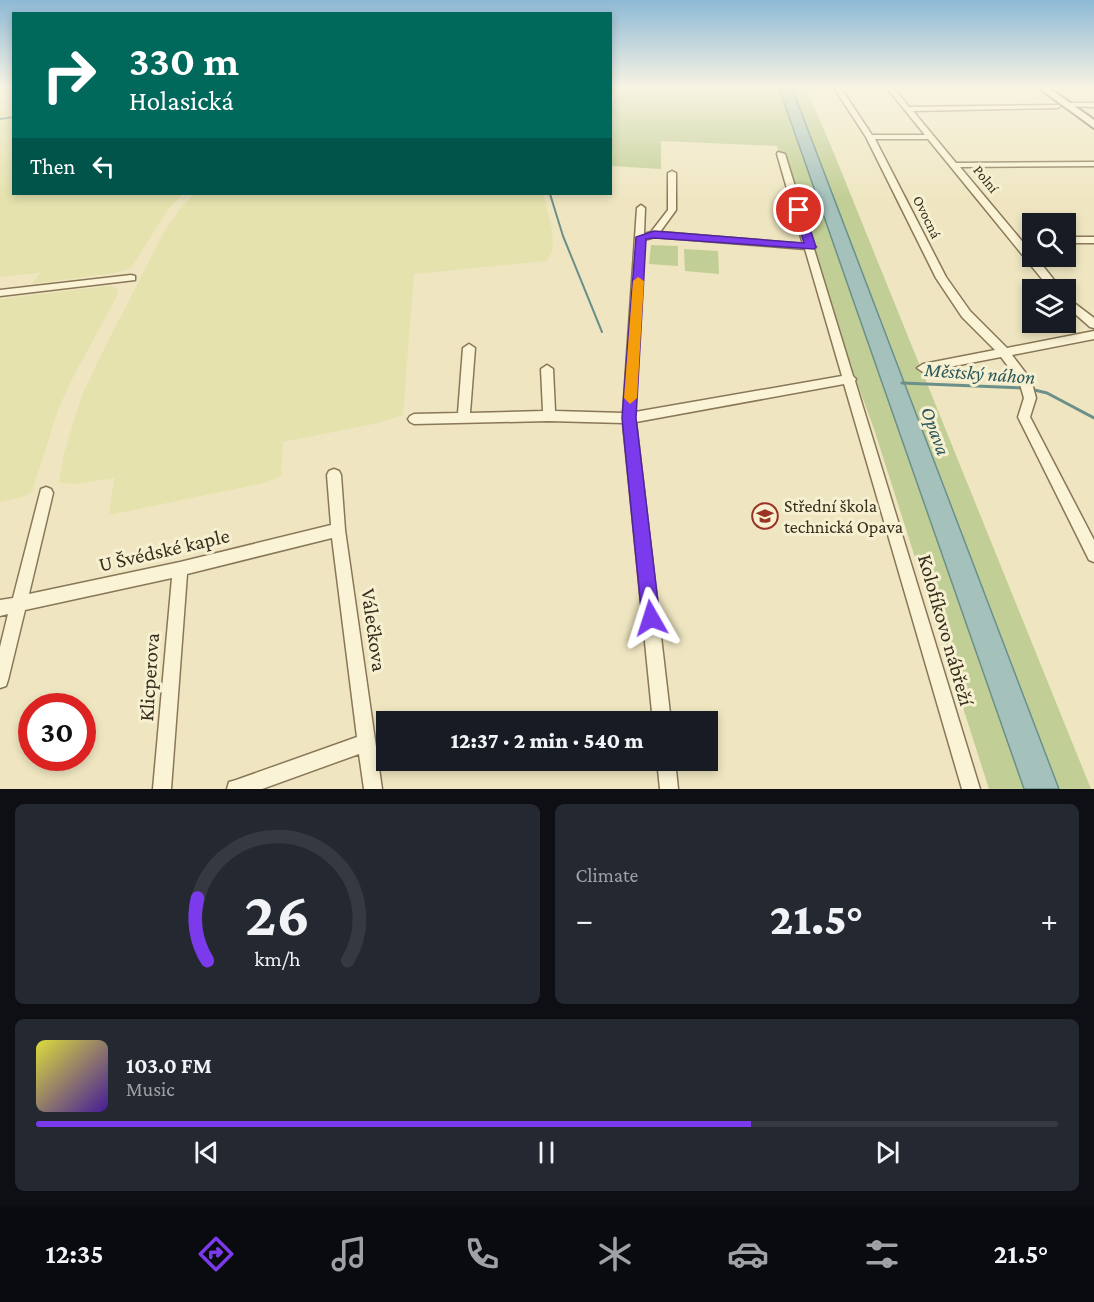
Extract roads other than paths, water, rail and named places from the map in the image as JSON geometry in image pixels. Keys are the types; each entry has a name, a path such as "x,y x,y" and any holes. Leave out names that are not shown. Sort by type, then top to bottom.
{"street":[{"name":"Ovocná","path":"862,125 941,278 966,314 1003,351 1025,380 1030,398 1024,417 1094,555"},
{"name":"Polní","path":"921,125 1048,279"},
{"path":"870,137 932,138"},
{"name":"Kolofíkovo nábřeží","path":"782,154 972,789"},
{"path":"954,165 1094,164"},
{"path":"647,236 672,210 672,173"},
{"path":"641,208 647,236 629,418 661,711"},
{"path":"647,236 811,247"},
{"path":"1076,240 1094,240"},
{"path":"1016,241 1022,241"},
{"path":"0,293 131,278"},
{"path":"1076,308 1094,324"},
{"path":"923,368 1094,335"},
{"path":"464,417 469,348"},
{"path":"547,369 549,416"},
{"path":"414,419 549,416 629,418 850,379"},
{"name":"Válečkova","path":"334,476 338,530 373,789"},
{"path":"0,680 46,494"},
{"name":"U Švédské kaple","path":"0,608 180,569 338,530"},
{"name":"Klicperova","path":"162,789 180,569"},
{"path":"236,789 366,743"},
{"path":"667,771 669,789"}],"water":[{"path":"792,125 806,125 1059,789 1024,789"}],"waterway":[{"path":"550,195 563,236 602,332"},
{"name":"Městský náhon","path":"902,383 1024,388"},
{"name":"Městský náhon","path":"1030,389 1047,393 1094,418"}],"place":[{"name":"Střední škola technická Opava","path":"765,516"}],"water label":[{"name":"Opava","path":"936,431"}]}
